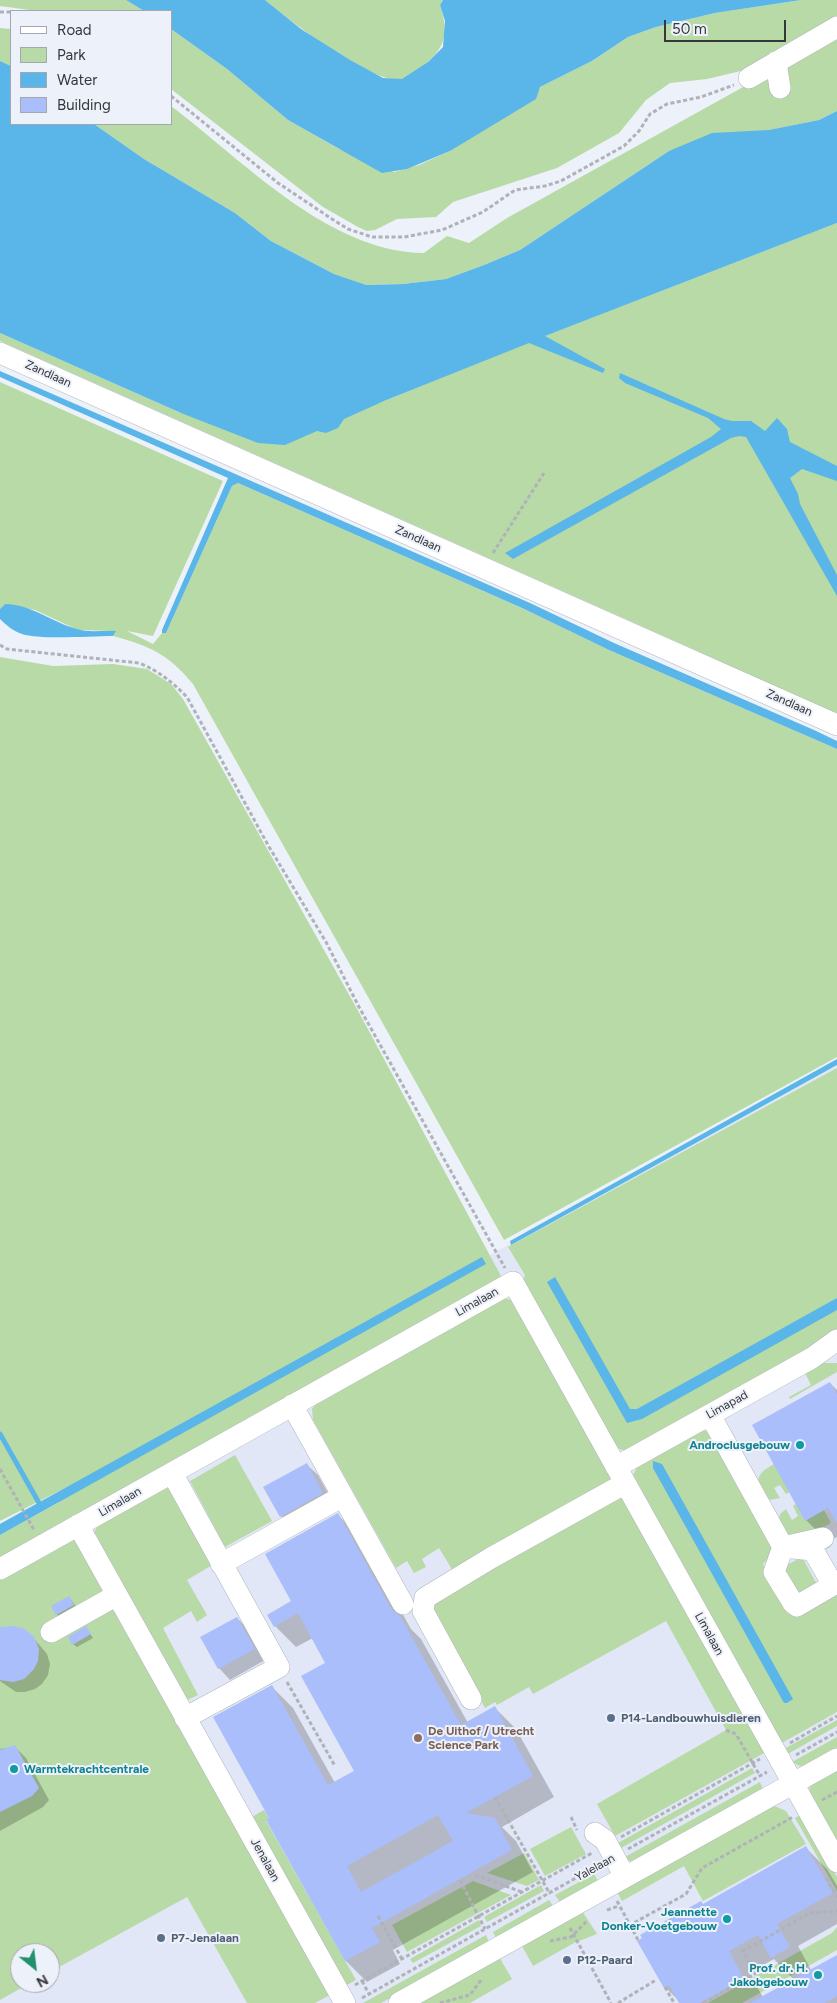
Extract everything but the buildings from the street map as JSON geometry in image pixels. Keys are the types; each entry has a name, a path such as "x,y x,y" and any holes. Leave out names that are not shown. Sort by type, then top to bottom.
{"street":[{"path":"748,78 837,27"},
{"path":"776,62 780,88"},
{"name":"Zandlaan","path":"0,353 837,725"},
{"name":"Limalaan","path":"0,1569 513,1282 837,1862"},
{"name":"Limapad","path":"620,1476 710,1415 812,1358 837,1340"},
{"path":"812,1358 837,1359"},
{"path":"292,1405 403,1604"},
{"path":"710,1415 782,1547 823,1538"},
{"path":"172,1473 279,1666 185,1718"},
{"path":"471,1699 423,1611 425,1598 620,1476"},
{"path":"221,1564 343,1496"},
{"name":"Jenalaan","path":"78,1525 185,1718 349,1998"},
{"path":"51,1632 117,1595"},
{"name":"Yalelaan","path":"399,2003 837,1759"},
{"path":"604,1839 625,1877"}],"path":[{"path":"172,97 278,183 332,220 348,229 372,237 404,237 450,226 483,212 515,190 545,186 561,181 624,146 639,131 650,114 667,104 707,95 748,78"},
{"path":"499,542 544,473"},
{"path":"0,645 6,650 139,663 172,681 186,697 268,845 326,942 359,1007 513,1282"},
{"path":"0,1470 28,1520"},
{"path":"279,1666 334,1766"},
{"path":"349,1998 362,1981 543,1880 604,1839 778,1757 837,1716"},
{"name":"Yalelaan","path":"349,1998 369,1994 550,1893 604,1839 778,1757 837,1732"},
{"path":"630,1925 686,1894 702,1868 837,1792"},
{"path":"495,1797 611,2003"},
{"path":"475,1875 522,1892"},
{"path":"460,1880 496,1949"},
{"path":"620,1906 638,1940"},
{"path":"703,2003 755,1974 743,1951 810,1913 837,1911"},
{"path":"378,1916 402,1959"},
{"path":"618,2003 656,1980"},
{"path":"362,1981 369,1994"},
{"path":"665,1987 674,2003"}],"shaded area":[{"name":"De Uithof / Utrecht Science Park","path":"837,1065 837,2003 0,2003 0,1523"}],"green space":[{"path":"0,0 126,0 142,10 30,10 0,6"},
{"path":"265,0 443,0 440,5 445,28 443,41 436,54 421,68 402,79 389,78 352,62 331,49"},
{"path":"801,0 837,0 837,20 749,69 707,79 670,83 646,100 619,133 557,168 453,202 436,217 397,219 375,230 367,231 323,207 172,90 172,30 227,69 288,120 339,149 394,172 419,165 450,151 540,87 592,61 628,37 656,27 715,13"},
{"path":"0,28 10,29 10,66 0,61"},
{"path":"837,35 837,111 819,120 669,151 520,250 446,279 403,284 365,285 334,274 271,241 235,213 144,159 95,125 172,125 172,107 289,200 321,221 354,237 389,249 424,253 447,236 469,243 507,218"},
{"path":"837,223 837,716 693,649 0,341 0,333 181,413 384,401 544,336"},
{"path":"0,382 223,481 153,636 127,631 153,644 162,633 166,633 232,486 238,483 522,608 609,650 837,749 837,1057 504,1240 193,684 175,665 158,652 113,636 115,631 78,630 35,610 5,604 0,609"},
{"path":"0,657 53,666 113,664 147,669 171,684 183,699 356,1007 501,1276 500,1283 0,1561 0,1535 58,1503 81,1480 0,1521"},
{"path":"837,1068 837,1349 630,1450 622,1450 614,1446 522,1282 525,1275 508,1247"},
{"path":"504,1298 515,1301 612,1475 609,1485 453,1571 439,1548 422,1559 426,1567 414,1573 407,1561 396,1568 313,1420 312,1409 318,1401"},
{"path":"818,1363 837,1363 837,1372 790,1399 789,1397 811,1385 804,1371"},
{"path":"698,1430 706,1431 714,1437 774,1547 771,1556 763,1564 788,1611 837,1589 837,1712 780,1744 633,1476 638,1464"},
{"path":"235,1455 272,1521 225,1547 190,1481"},
{"path":"774,1464 790,1492 786,1494 780,1485 774,1488 780,1498 770,1500 758,1484 758,1480 763,1472"},
{"path":"163,1488 170,1488 214,1564 187,1580 207,1615 197,1622 191,1611 163,1628 198,1695 185,1701 93,1535 99,1522"},
{"path":"618,1495 624,1498 766,1752 615,1836 597,1804 726,1730 666,1621 533,1694 529,1687 497,1705 495,1702 485,1708 434,1618 431,1600"},
{"path":"796,1504 824,1510 831,1523 803,1539 789,1538 779,1520 780,1514 786,1509 792,1520 798,1516 793,1506"},
{"path":"73,1539 80,1542 332,1994 315,2003 247,2003 187,1897 60,1967 60,1943 10,1943 10,1993 12,1993 0,2000 0,1579"},
{"path":"802,1557 819,1588 798,1599 781,1568"},
{"path":"837,1720 837,1726 786,1755 782,1750"},
{"path":"837,1737 837,1748 802,1767 792,1762"},
{"path":"752,1768 755,1773 621,1848 618,1843"},
{"path":"837,1768 837,1846 809,1797 810,1785"},
{"path":"760,1782 763,1789 631,1862 625,1857"},
{"path":"772,1805 786,1811 806,1844 703,1901 684,1866 622,1901 616,1890"},
{"path":"264,1810 269,1818 266,1821 356,1980 345,1986 252,1817"},
{"path":"802,1814 837,1877 837,1891 795,1818"},
{"path":"571,1827 586,1854 545,1876 530,1849"},
{"path":"524,1853 539,1880 527,1886 487,1873"},
{"path":"594,1874 598,1881 560,1902 555,1895"},
{"path":"473,1881 511,1895 407,1952 392,1925"},
{"path":"541,1885 544,1891 487,1922 484,1917"},
{"path":"549,1900 553,1906 496,1938 493,1932"},
{"path":"582,1911 597,1934 574,1943 533,1966 521,1944"},
{"path":"479,1920 481,1926 413,1963 410,1959"},
{"path":"837,1927 837,1950 742,2003 708,2003 832,1933"},
{"path":"486,1935 489,1942 381,2003 363,2003"},
{"path":"499,1957 512,1979 470,2003 416,2003"}],"water":[{"path":"126,0 265,0 301,29 350,60 383,78 402,79 428,62 443,47 445,21 440,5 443,0 801,0 715,13 656,27 628,37 592,61 540,87 536,99 450,151 407,169 382,173 288,120 227,69 172,30 172,10 142,10"},
{"path":"0,61 10,66 10,125 95,125 144,159 235,213 271,241 334,274 366,285 403,284 446,279 520,250 669,151 712,133 769,130 819,120 837,111 837,223 545,336 605,369 603,373 529,343 384,401 344,419 338,428 326,433 317,431 285,445 258,443 181,413 0,333"},
{"path":"0,371 530,603 614,643 814,730 837,741 837,749 609,650 522,608 238,483 232,486 166,633 162,633 228,478 0,377"},
{"path":"620,373 724,419 751,421 765,431 777,418 787,429 790,442 837,466 837,481 802,469 790,478 798,494 800,504 837,575 837,596 746,437 739,436 731,438 513,559 505,553 711,437 721,429 708,418 625,383 619,378"},
{"path":"5,604 24,607 81,630 116,631 113,636 30,636 10,628 0,619 0,609"},
{"path":"837,1059 837,1065 511,1245 510,1241"},
{"path":"482,1257 486,1264 0,1535 0,1524"},
{"path":"555,1277 630,1409 637,1409 837,1298 837,1310 642,1419 627,1423 547,1282"},
{"path":"653,1461 662,1464 793,1699 787,1703 784,1703 653,1468"}],"waterway":[{"path":"0,1434 39,1503"}],"place":[{"name":"Androclusgebouw","path":"800,1445"},
{"name":"P14-Landbouwhuisdieren","path":"611,1718"},
{"name":"De Uithof / Utrecht Science Park","path":"418,1738"},
{"name":"Warmtekrachtcentrale","path":"14,1769"},
{"name":"Jeannette Donker-Voetgebouw","path":"727,1919"},
{"name":"P7-Jenalaan","path":"161,1938"},
{"name":"P12-Paard","path":"567,1960"},
{"name":"Prof. dr. H. Jakobgebouw","path":"818,1975"}]}
